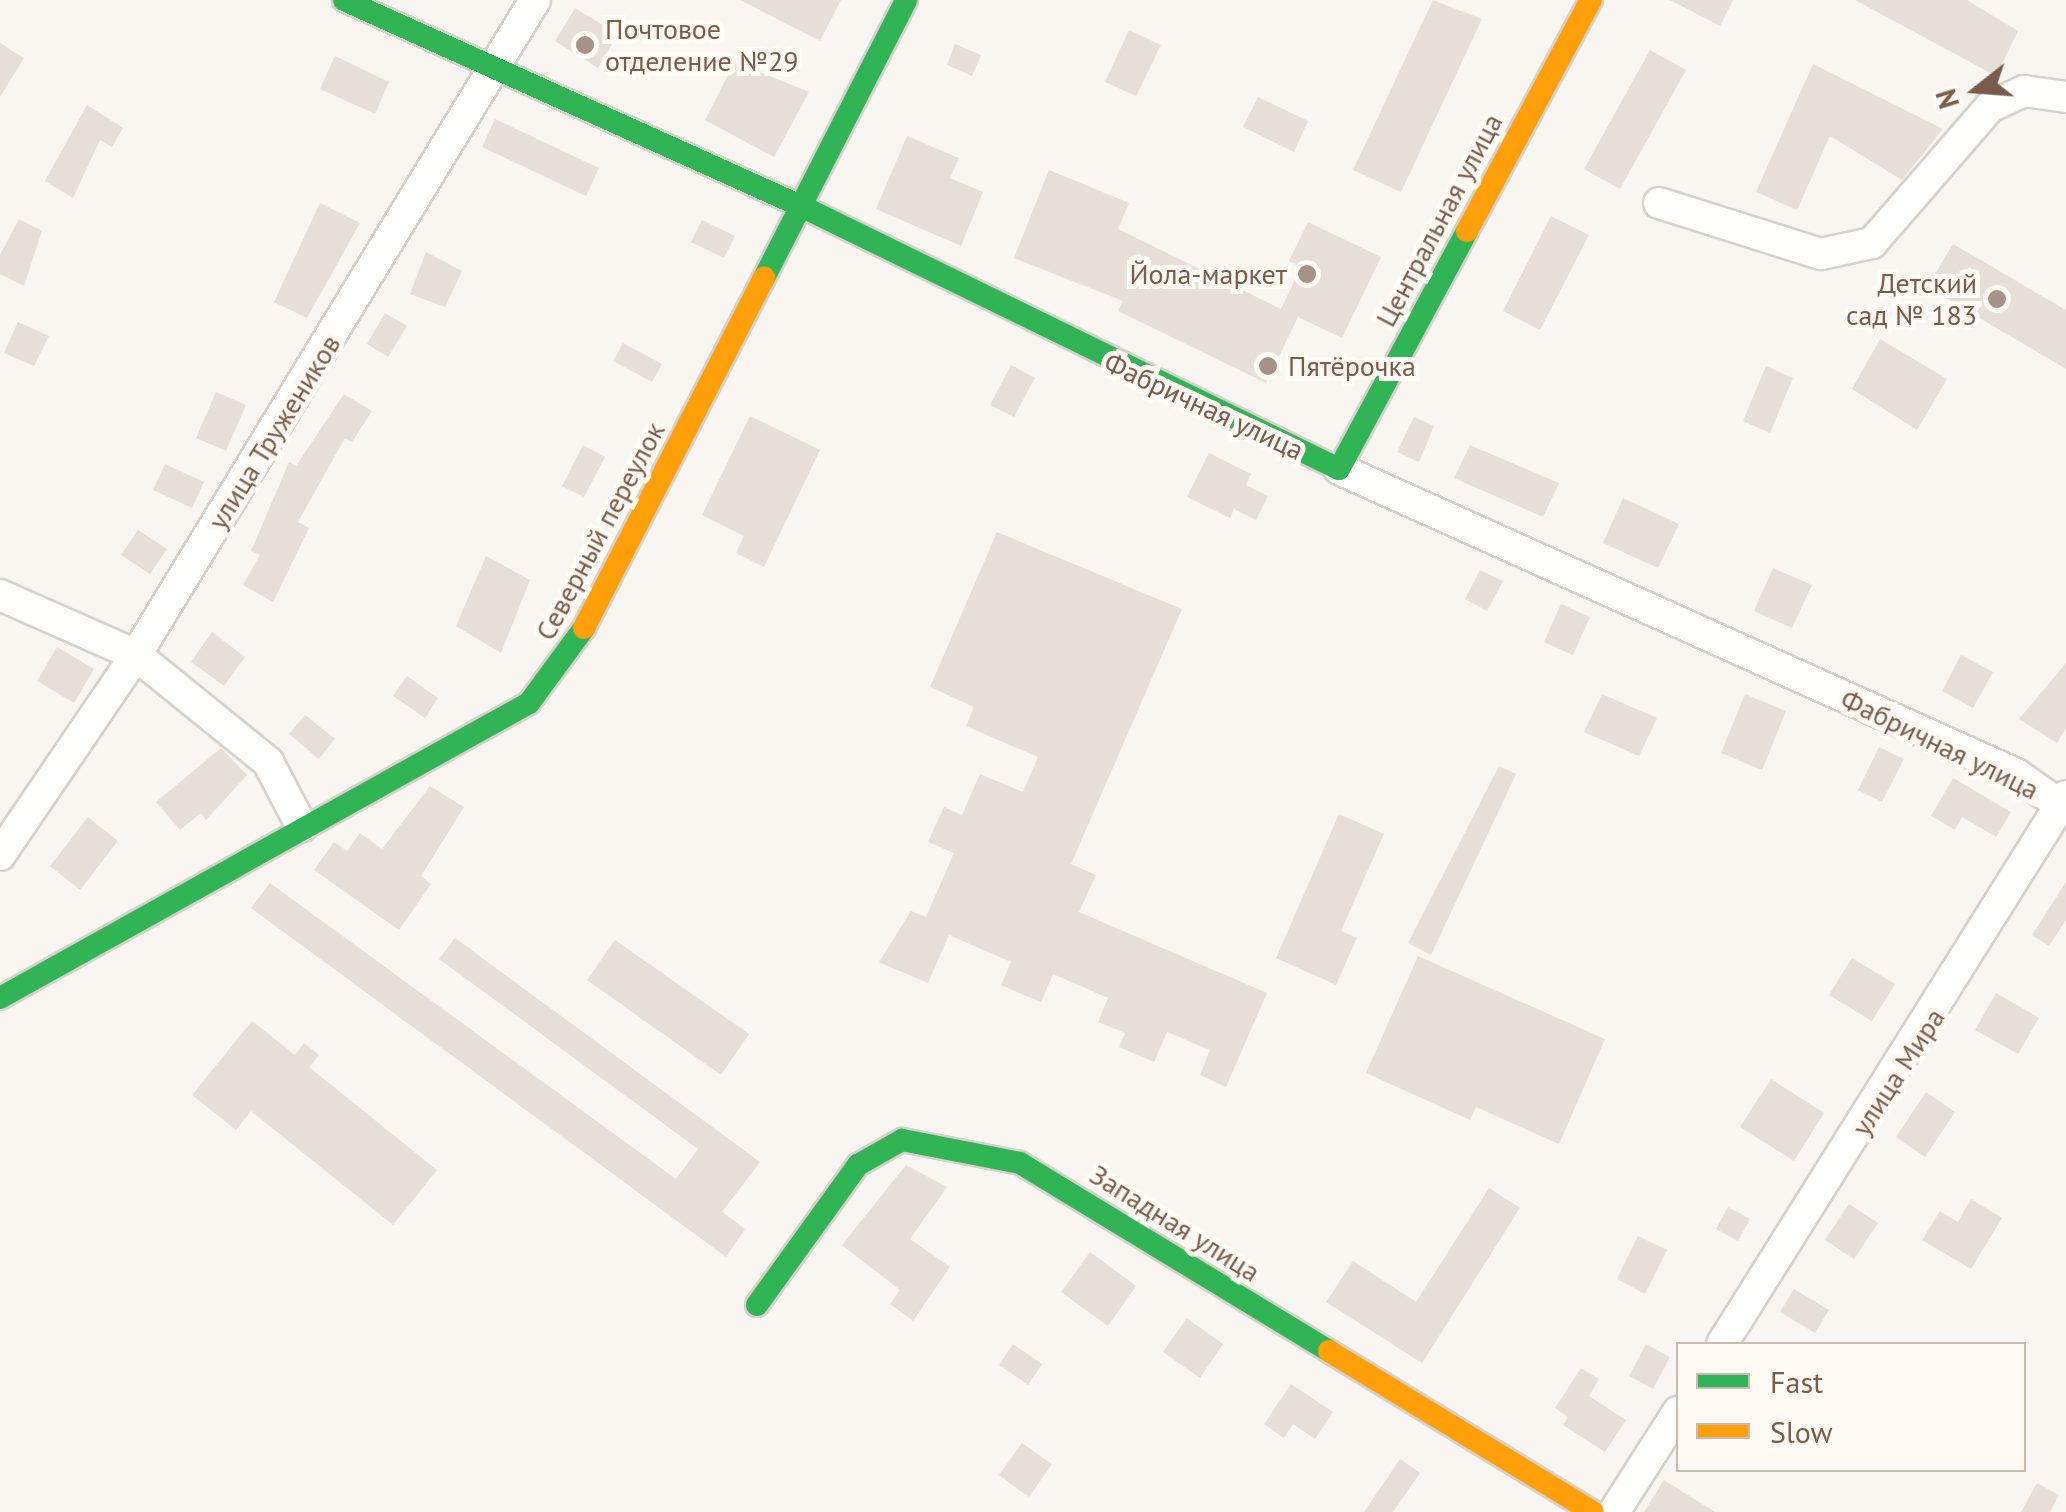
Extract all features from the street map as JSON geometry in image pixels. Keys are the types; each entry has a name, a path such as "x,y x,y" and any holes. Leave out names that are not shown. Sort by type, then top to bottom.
{"street":[{"name":"Фабричная улица","path":"344,0 496,73 806,208 1070,344 2016,774 2064,803"},
{"name":"улица Тружеников","path":"0,854 136,656 496,73 535,0"},
{"name":"Северный переулок","path":"0,998 302,826 529,703 570,656 806,208 906,0"},
{"name":"Центральная улица","path":"1339,468 1592,0"},
{"path":"1659,202 1821,254 1872,243 1990,107 2024,92 2066,97"},
{"path":"0,595 136,656 268,762 302,826"},
{"name":"улица Мира","path":"1723,1342 2064,803"},
{"name":"Западная улица","path":"757,1305 858,1165 902,1140 1020,1163 1592,1512"},
{"path":"1614,1512 1676,1415"}],"building":[{"path":"740,0 841,0 820,41"},
{"path":"1433,0 1482,19 1401,192 1353,170"},
{"path":"1670,0 1733,0 1720,26"},
{"path":"1855,0 1967,0 2018,31 1996,76"},
{"path":"575,8 618,34 598,68 555,41"},
{"path":"1129,30 1161,45 1136,96 1105,82"},
{"path":"0,43 24,58 0,97"},
{"path":"955,44 981,55 972,76 947,65"},
{"path":"1650,50 1686,70 1620,189 1584,169"},
{"path":"335,56 389,82 375,114 320,89"},
{"path":"735,62 809,92 774,157 705,120"},
{"path":"1813,64 1943,129 1902,180 1830,136 1797,210 1756,192"},
{"path":"1258,97 1308,121 1294,152 1243,127"},
{"path":"87,105 123,128 112,147 100,140 73,198 45,181"},
{"path":"495,119 599,168 586,196 482,147"},
{"path":"907,136 959,158 950,178 983,192 961,246 876,209"},
{"path":"1049,170 1129,203 1118,229 1281,309 1301,267 1289,261 1308,222 1381,257 1342,338 1298,317 1266,383 1118,311 1123,301 1014,258"},
{"path":"320,203 360,223 307,318 274,302"},
{"path":"1551,216 1589,235 1540,330 1503,311"},
{"path":"19,219 42,231 24,286 0,274 0,255"},
{"path":"702,220 735,236 724,258 691,242"},
{"name":"Детский сад № 183","path":"1953,244 2066,310 2066,369 1927,287"},
{"path":"426,252 462,271 445,307 410,294"},
{"path":"385,313 407,326 388,357 367,344"},
{"path":"18,322 49,336 34,366 4,353"},
{"path":"1880,339 1947,379 1917,430 1852,389"},
{"path":"623,343 662,364 652,382 613,361"},
{"path":"1011,365 1035,378 1014,417 990,405"},
{"path":"1766,366 1793,378 1770,433 1743,421"},
{"path":"216,392 246,405 226,451 196,438"},
{"path":"344,394 372,411 352,442 345,438 298,522 309,528 273,602 243,585 260,555 251,551 289,462 296,466"},
{"path":"750,416 820,450 764,567 736,553 744,536 702,515"},
{"path":"1414,417 1434,426 1419,462 1397,452"},
{"path":"583,445 605,457 584,497 562,486"},
{"path":"1470,445 1559,483 1543,517 1454,478"},
{"path":"1209,453 1251,474 1246,485 1268,496 1256,520 1234,509 1230,518 1187,497"},
{"path":"165,464 204,482 192,508 153,490"},
{"path":"1623,498 1679,524 1658,568 1603,543"},
{"path":"138,530 167,549 150,574 121,555"},
{"path":"997,532 1182,609 1071,864 1096,875 1079,912 1267,993 1226,1087 1200,1075 1210,1050 1167,1032 1154,1062 1119,1047 1125,1033 1098,1022 1108,998 1053,974 1041,1002 1001,985 1011,962 949,935 928,983 879,962 911,911 926,917 954,853 928,842 944,807 962,815 980,774 1023,792 1038,757 966,726 974,707 930,687"},
{"path":"486,556 530,580 501,653 456,626"},
{"path":"1773,568 1812,585 1792,628 1754,611"},
{"path":"1480,570 1503,581 1487,611 1465,599"},
{"path":"1561,604 1590,617 1573,655 1544,642"},
{"path":"212,632 245,657 224,686 191,662"},
{"path":"57,647 94,669 74,703 37,681"},
{"path":"1961,655 1993,672 1973,708 1942,691"},
{"path":"2066,663 2066,728 2057,743 2019,719"},
{"path":"407,676 438,698 425,718 393,696"},
{"path":"1602,694 1657,718 1639,756 1584,732"},
{"path":"1745,694 1786,711 1762,770 1721,753"},
{"path":"305,715 335,739 319,759 289,734"},
{"path":"1879,747 1904,759 1882,802 1858,790"},
{"path":"221,748 247,775 206,820 201,813 180,830 156,802"},
{"path":"1499,766 1516,774 1431,955 1408,943"},
{"path":"1953,778 2011,812 1996,837 1962,817 1955,830 1931,816"},
{"path":"430,786 464,807 421,876 431,884 399,930 314,870 334,842 347,851 360,833 382,849"},
{"path":"1339,814 1384,834 1341,931 1357,938 1336,985 1276,958"},
{"path":"88,817 118,841 80,890 50,866"},
{"path":"2066,882 2066,920 2049,946 2032,935"},
{"path":"270,883 676,1179 698,1149 439,959 455,938 760,1162 722,1212 745,1229 726,1257 251,908"},
{"path":"615,940 749,1034 721,1075 587,980"},
{"path":"1418,956 1605,1039 1559,1144 1476,1107 1470,1120 1366,1073"},
{"path":"1852,958 1895,984 1872,1021 1829,995"},
{"path":"1996,993 2039,1018 2018,1054 1975,1030"},
{"path":"252,1021 295,1055 304,1043 319,1055 309,1067 437,1170 393,1225 251,1111 236,1130 192,1095"},
{"path":"1771,1079 1824,1113 1794,1161 1740,1127"},
{"path":"1926,1092 1955,1112 1925,1157 1896,1137"},
{"path":"906,1165 947,1187 910,1239 950,1267 913,1321 890,1304 900,1290 842,1245"},
{"path":"1489,1188 1520,1208 1422,1363 1326,1302 1353,1261 1416,1302"},
{"path":"1971,1199 2002,1218 1971,1269 1922,1240 1940,1211 1958,1222"},
{"path":"1849,1204 1878,1223 1854,1259 1825,1240"},
{"path":"1728,1207 1750,1219 1738,1241 1716,1229"},
{"path":"1638,1236 1667,1250 1645,1294 1617,1279"},
{"path":"1090,1252 1136,1286 1108,1326 1061,1292"},
{"path":"1794,1289 1829,1310 1815,1333 1780,1312"},
{"path":"1187,1318 1223,1344 1200,1378 1163,1352"},
{"path":"1013,1344 1042,1364 1028,1385 999,1365"},
{"path":"1646,1344 1670,1357 1653,1389 1629,1376"},
{"path":"1581,1368 1599,1379 1589,1396 1626,1420 1605,1452 1563,1425 1568,1417 1555,1408"},
{"path":"1291,1384 1333,1412 1315,1439 1293,1424 1284,1438 1264,1424"},
{"path":"1022,1443 1052,1464 1029,1497 999,1475"},
{"path":"1400,1459 1420,1473 1393,1512 1364,1512"},
{"path":"1664,1480 1715,1512 1644,1512"},
{"path":"2037,1483 2059,1495 2050,1512 2021,1512"}],"traffic: fast":[{"path":"344,0 805,208 1339,469 1467,231"},
{"path":"764,278 906,0"},
{"path":"0,998 529,703 584,628"},
{"path":"757,1305 858,1165 902,1140 1020,1163 1329,1351"}],"traffic: slow":[{"path":"1467,231 1591,0"},
{"path":"584,628 764,278"},
{"path":"1329,1351 1593,1512"}],"place":[{"name":"Почтовое отделение №29","path":"585,45"},
{"name":"Йола-маркет","path":"1307,274"},
{"name":"Детский сад № 183","path":"1997,299"},
{"name":"Пятёрочка","path":"1268,366"}]}
